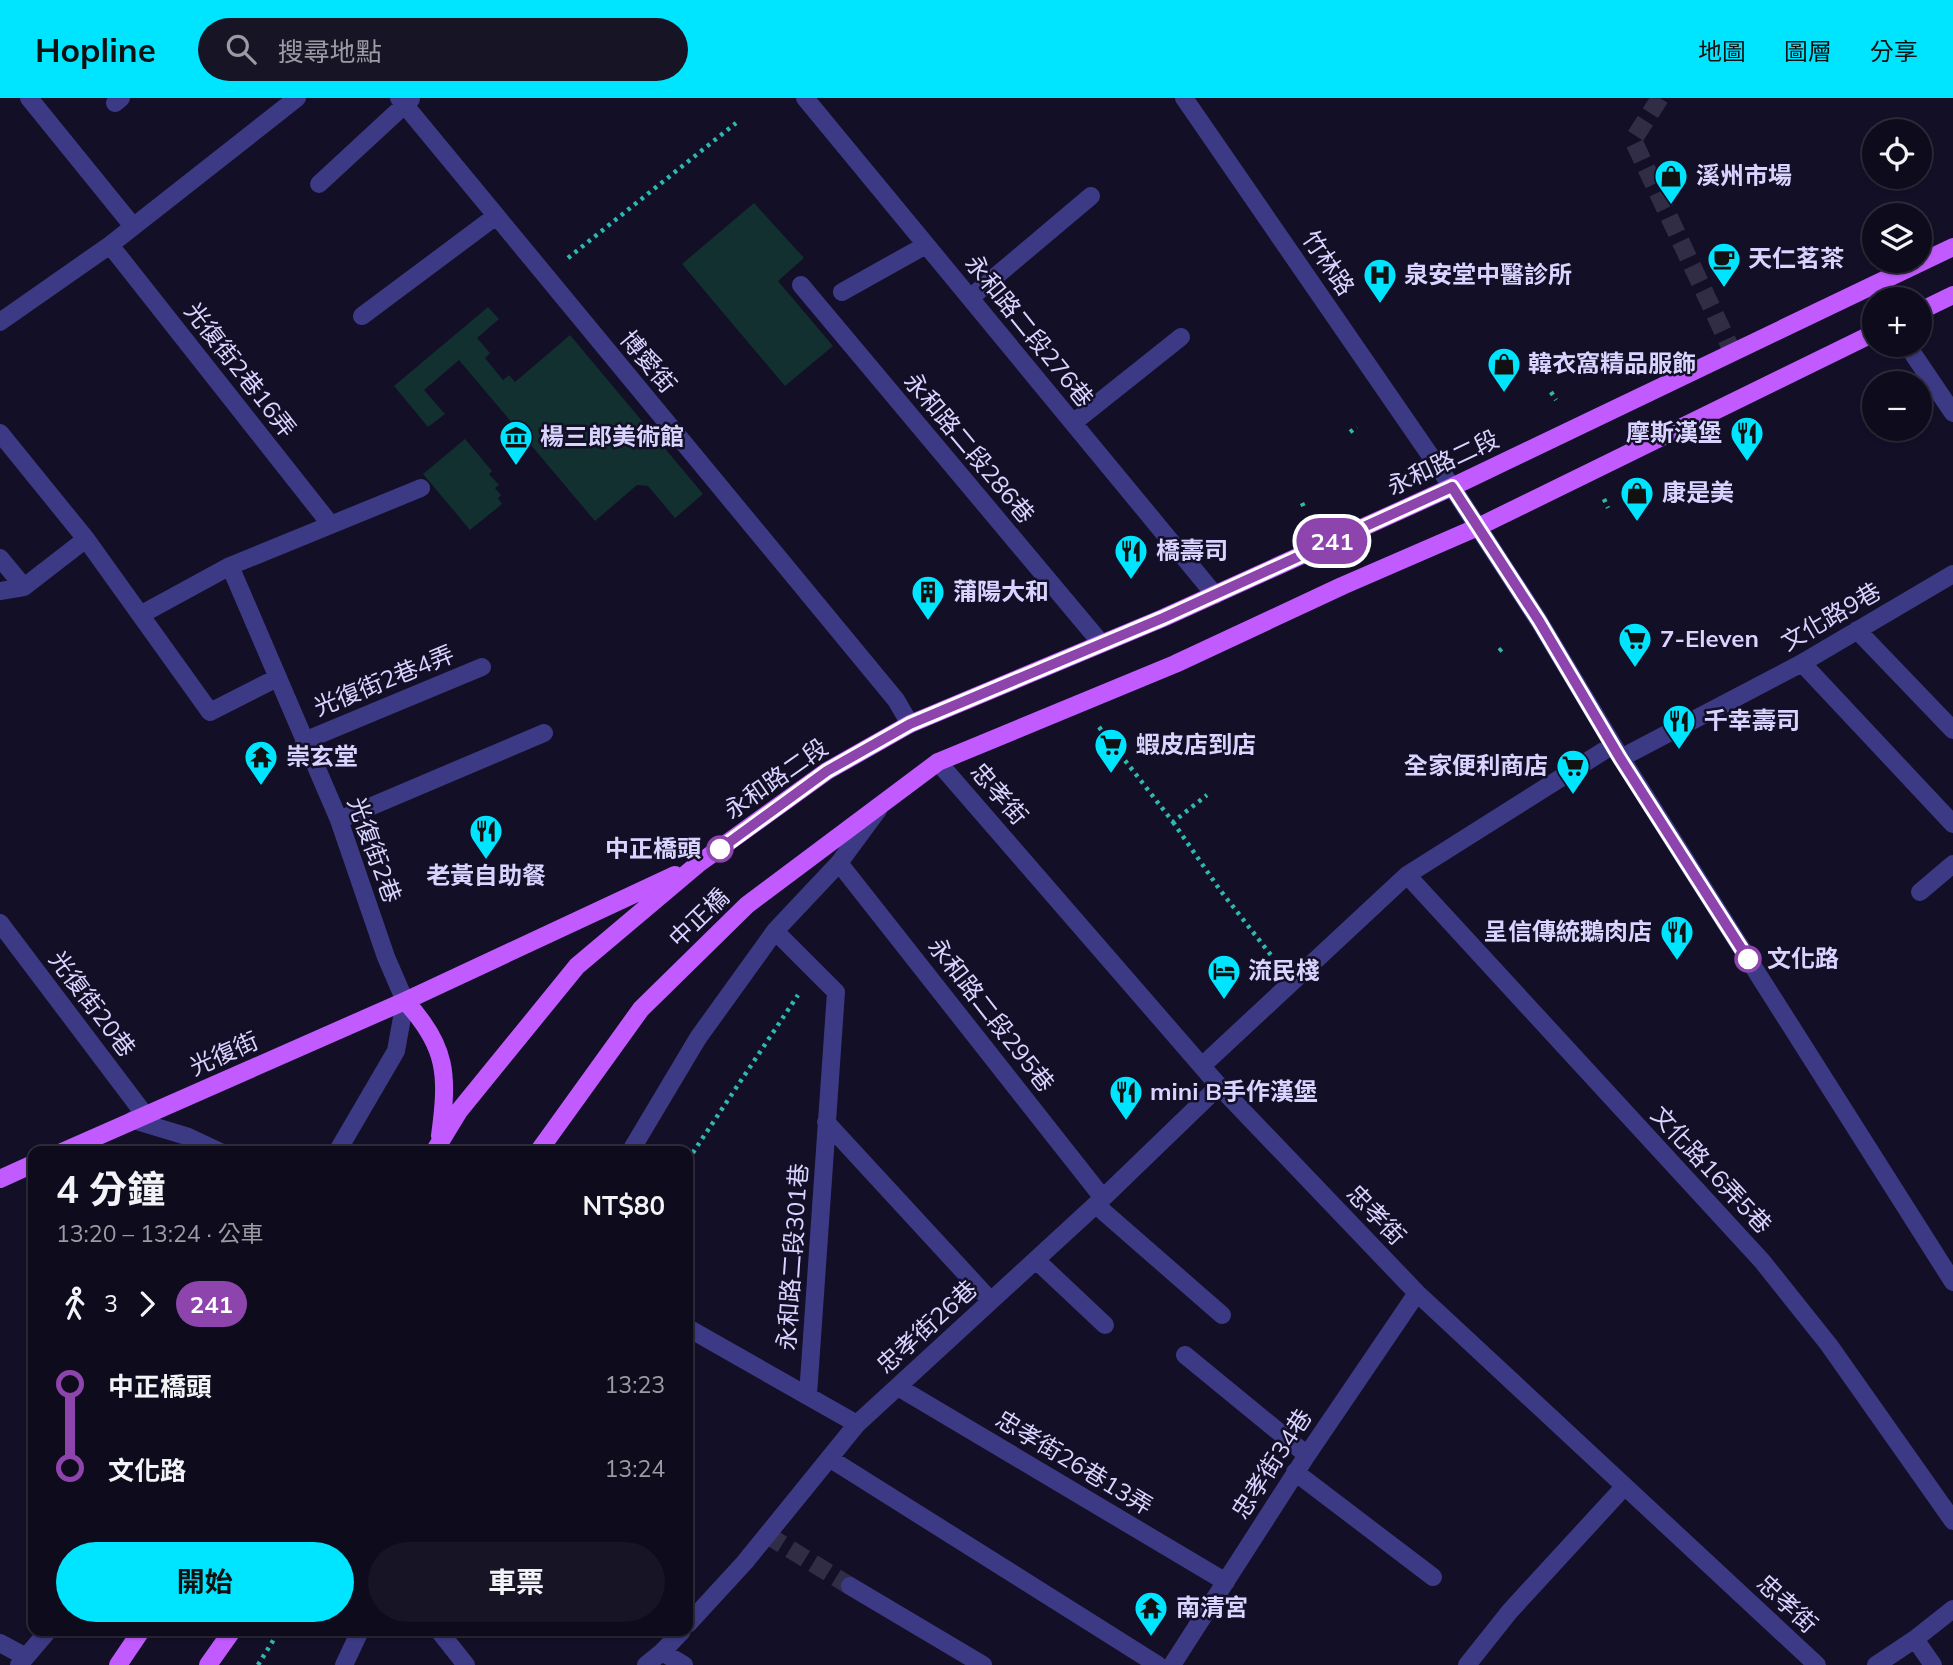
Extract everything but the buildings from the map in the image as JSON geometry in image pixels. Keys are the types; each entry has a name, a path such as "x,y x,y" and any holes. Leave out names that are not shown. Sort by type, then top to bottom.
{"main road":[{"name":"永和路二段","path":"698,864 827,771 910,724 1215,595 1452,487 1953,247"},
{"path":"1932,305 1953,295"},
{"path":"938,762 1175,664 1342,586 1478,527 1862,339"},
{"name":"中正橋","path":"542,1146 641,1009 747,905 938,762"},
{"name":"中正橋","path":"438,1146 459,1111 577,966 698,864"},
{"name":"光復街","path":"76,1146 405,1001 698,864"},
{"path":"405,1001 423,1020 440,1054 446,1091 437,1146"},
{"path":"0,1179 28,1166"},
{"path":"117,1665 137,1636"},
{"path":"211,1661 228,1636"}],"street":[{"path":"29,98 132,225"},
{"path":"3,315 110,245 132,225 297,98"},
{"name":"永和路二段276巷","path":"806,98 1215,595"},
{"name":"竹林路","path":"1184,98 1478,527"},
{"path":"319,184 405,100"},
{"name":"博愛街","path":"405,100 545,276 896,701 910,724"},
{"path":"970,298 1091,197"},
{"path":"362,316 496,216"},
{"name":"光復街2巷16弄","path":"110,245 331,525"},
{"path":"842,292 926,245"},
{"name":"永和路二段286巷","path":"801,285 1101,643"},
{"path":"1073,423 1181,337"},
{"path":"1915,357 1953,413"},
{"path":"0,433 86,539 211,712 277,678"},
{"path":"142,614 230,566 421,488"},
{"path":"1478,527 1539,621 1617,752 1953,1282"},
{"path":"0,591 24,587 86,539"},
{"path":"0,558 24,587"},
{"name":"光復街2巷","path":"230,566 340,820 386,957 405,1001"},
{"name":"文化路9巷","path":"1203,1065 1407,875 1617,752 1802,663 1953,574"},
{"path":"1857,631 1953,730"},
{"path":"1802,663 1953,824"},
{"name":"光復街2巷4弄","path":"304,741 482,667"},
{"path":"340,820 544,733"},
{"name":"忠孝街","path":"938,762 1219,1086 1417,1293 1817,1665"},
{"path":"634,1146 698,1038 775,931 839,863 887,798"},
{"name":"永和路二段295巷","path":"839,863 1100,1202 1222,1315"},
{"path":"1920,892 1953,863"},
{"name":"文化路16弄5巷","path":"1407,875 1762,1261 1829,1345 1953,1521"},
{"name":"光復街20巷","path":"0,923 139,1118"},
{"name":"永和路二段301巷","path":"775,931 836,992 808,1395"},
{"path":"341,1146 396,1051 405,1001"},
{"name":"忠孝街26巷","path":"693,1619 745,1562 857,1424 1100,1202 1219,1086"},
{"path":"139,1118 207,1146"},
{"path":"826,1122 991,1301"},
{"path":"1036,1260 1105,1325"},
{"name":"忠孝街34巷","path":"1179,1663 1295,1472 1417,1293"},
{"path":"693,1331 857,1424"},
{"path":"1185,1355 1307,1455"},
{"name":"忠孝街26巷13弄","path":"898,1387 1226,1582"},
{"path":"829,1458 1158,1665"},
{"path":"1295,1472 1433,1577"},
{"path":"1467,1665 1510,1611 1625,1487"},
{"path":"850,1586 983,1665"},
{"path":"1875,1665 1915,1639 1953,1609"},
{"path":"0,1643 22,1661 44,1636"},
{"path":"344,1665 358,1636"},
{"path":"443,1636 466,1665"},
{"path":"646,1665 677,1636"},
{"path":"1915,1639 1933,1665"},
{"path":"662,1652 684,1665"}],"path":[{"path":"545,276 736,123"},
{"path":"1551,392 1556,400"},
{"path":"1350,432 1357,427"},
{"path":"1604,499 1608,508"},
{"path":"1302,503 1305,510"},
{"path":"1078,702 1173,822 1220,890 1293,983"},
{"path":"1173,822 1207,795"},
{"path":"693,1153 815,971"},
{"path":"258,1665 276,1636"}],"green space":[{"path":"754,203 804,258 778,281 833,346 785,386 682,264"},
{"path":"488,307 499,319 477,338 490,353 485,358 503,380 509,375 515,382 570,335 703,494 675,518 648,486 637,485 595,521 459,360 424,390 445,414 428,427 394,386"},
{"path":"465,439 492,471 489,474 499,485 495,488 501,495 498,498 502,504 470,530 423,474"}],"tunnel":[{"path":"1660,98 1633,140 1733,353"},
{"path":"767,1535 850,1586"}],"bus line":[{"name":"241","path":"720,849 827,771 910,724 1163,618 1452,487 1539,621 1620,758 1748,959"}],"place":[{"name":"溪州市場","path":"1671,206"},
{"name":"天仁茗茶","path":"1724,289"},
{"name":"泉安堂中醫診所","path":"1380,305"},
{"name":"韓衣窩精品服飾","path":"1504,394"},
{"name":"摩斯漢堡","path":"1747,463"},
{"name":"楊三郎美術館","path":"516,467"},
{"name":"康是美","path":"1637,523"},
{"name":"橋壽司","path":"1131,581"},
{"name":"蒲陽大和","path":"928,622"},
{"name":"7-Eleven","path":"1635,669"},
{"name":"千幸壽司","path":"1679,751"},
{"name":"蝦皮店到店","path":"1111,775"},
{"name":"崇玄堂","path":"261,787"},
{"name":"全家便利商店","path":"1573,796"},
{"name":"中正橋頭","path":"720,849"},
{"name":"老黃自助餐","path":"486,861"},
{"name":"文化路","path":"1748,959"},
{"name":"呈信傳統鵝肉店","path":"1677,962"},
{"name":"流民棧","path":"1224,1001"},
{"name":"mini B手作漢堡","path":"1126,1122"},
{"name":"南清宮","path":"1151,1638"}]}
